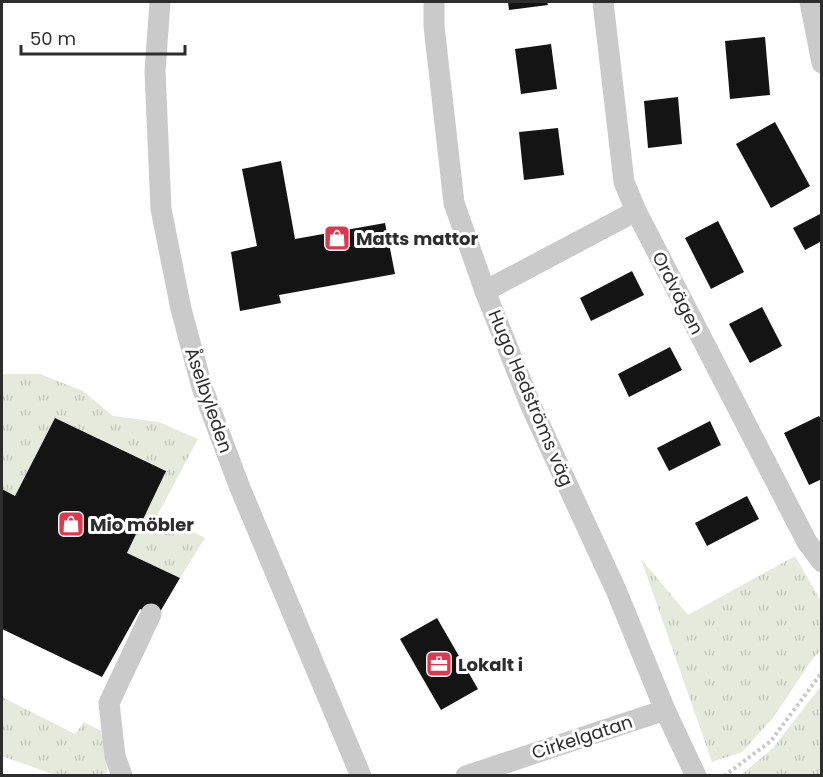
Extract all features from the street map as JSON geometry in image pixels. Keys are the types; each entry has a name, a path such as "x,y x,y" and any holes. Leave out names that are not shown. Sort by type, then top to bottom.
{"street":[{"name":"Åselbyleden","path":"160,2 155,71 161,209 181,309 202,387 236,478 361,776"},
{"name":"Hugo Hedströms väg","path":"434,2 434,26 454,202 485,291 531,406 616,590 665,710 696,776"},
{"name":"Ordvägen","path":"603,2 624,182 636,211 807,542 822,562"},
{"path":"810,2 822,63"},
{"path":"485,291 636,211"},
{"path":"122,776 115,756 109,703 151,614"},
{"name":"Cirkelgatan","path":"466,776 665,710"}],"path":[{"path":"723,776 771,741 822,672"}],"green space":[{"path":"2,374 40,374 83,391 113,416 159,422 198,439 158,514 205,538 180,578 127,553 166,470 55,418 15,496 2,489"},
{"path":"795,556 821,601 821,650 811,661 773,718 742,752 712,762 641,559 688,615"},
{"path":"821,686 821,775 741,775 773,748"},
{"path":"2,697 75,734 84,722 105,733 107,772 104,775 55,775 2,756"}],"building":[{"path":"508,2 547,2 548,5 509,10"},
{"path":"765,37 770,95 730,99 725,41"},
{"path":"551,44 557,89 521,94 515,49"},
{"path":"678,97 682,144 648,148 644,101"},
{"path":"775,122 810,186 771,208 736,144"},
{"path":"558,128 564,175 524,180 519,132"},
{"path":"281,161 295,239 385,223 395,274 279,295 281,303 240,311 231,252 257,246 242,169"},
{"path":"822,213 822,241 805,250 793,228"},
{"path":"718,221 744,272 711,289 685,238"},
{"path":"632,271 644,295 591,321 580,298"},
{"path":"762,307 782,346 750,363 729,324"},
{"path":"670,347 682,370 629,397 618,374"},
{"path":"819,416 822,421 822,479 809,485 784,433"},
{"name":"Mio möbler","path":"55,418 166,471 127,553 180,578 157,617 140,609 102,677 2,629 2,489 15,496"},
{"path":"710,421 721,445 669,471 657,448"},
{"path":"747,496 759,519 707,546 695,523"},
{"name":"Lokalt i","path":"437,618 478,689 441,710 400,639"}],"place":[{"name":"Matts mattor","path":"337,238"},
{"name":"Mio möbler","path":"71,524"},
{"name":"Lokalt i","path":"439,664"}]}
